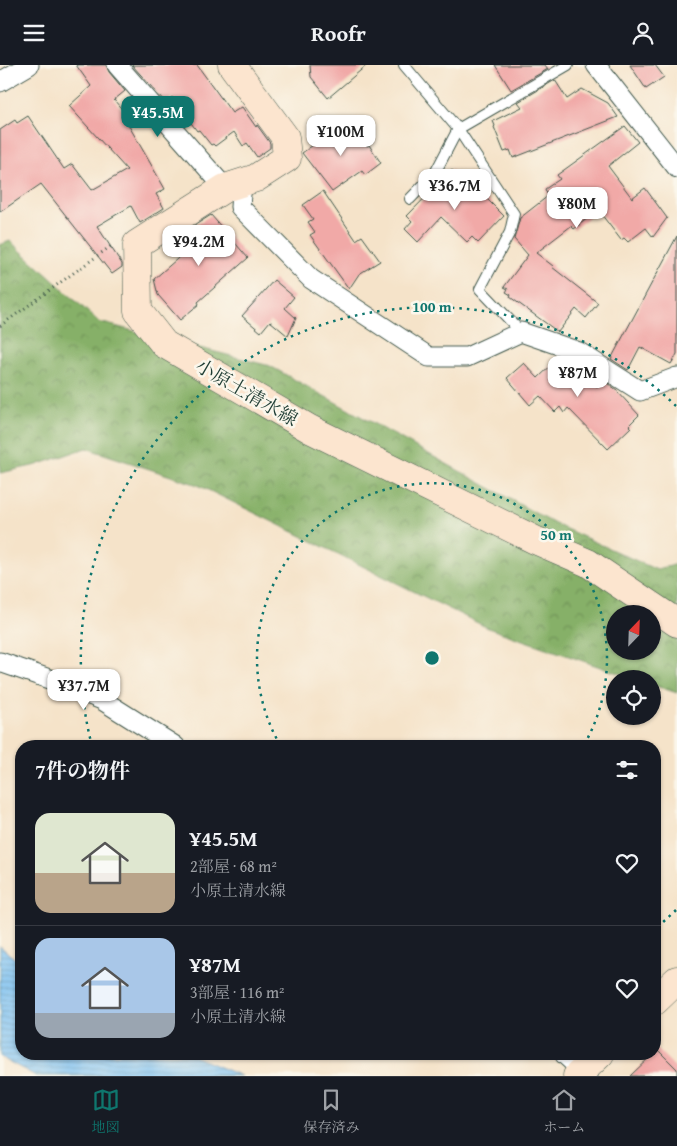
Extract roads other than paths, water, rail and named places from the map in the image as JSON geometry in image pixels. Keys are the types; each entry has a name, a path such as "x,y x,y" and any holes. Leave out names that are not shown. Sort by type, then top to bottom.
{"main road":[{"path":"232,65 285,137 287,158 256,178 234,185"},
{"name":"小原土清水線","path":"234,185 137,244 138,311 164,344 310,429 535,540 588,563 677,623"},
{"path":"661,995 677,980"}],"street":[{"path":"0,81 29,65"},
{"path":"117,65 234,185 240,207 311,279 429,357 467,357 521,332 579,352 640,391 677,377"},
{"path":"596,65 677,168"},
{"path":"0,662 102,700 166,740"}],"lane":[{"path":"404,65 458,129 514,214 510,233 480,289 521,332"},
{"path":"410,199 435,173 458,129 568,65"}],"water":[{"path":"0,946 15,959 15,1060 203,1060 241,1076 36,1076 0,1057"}]}
